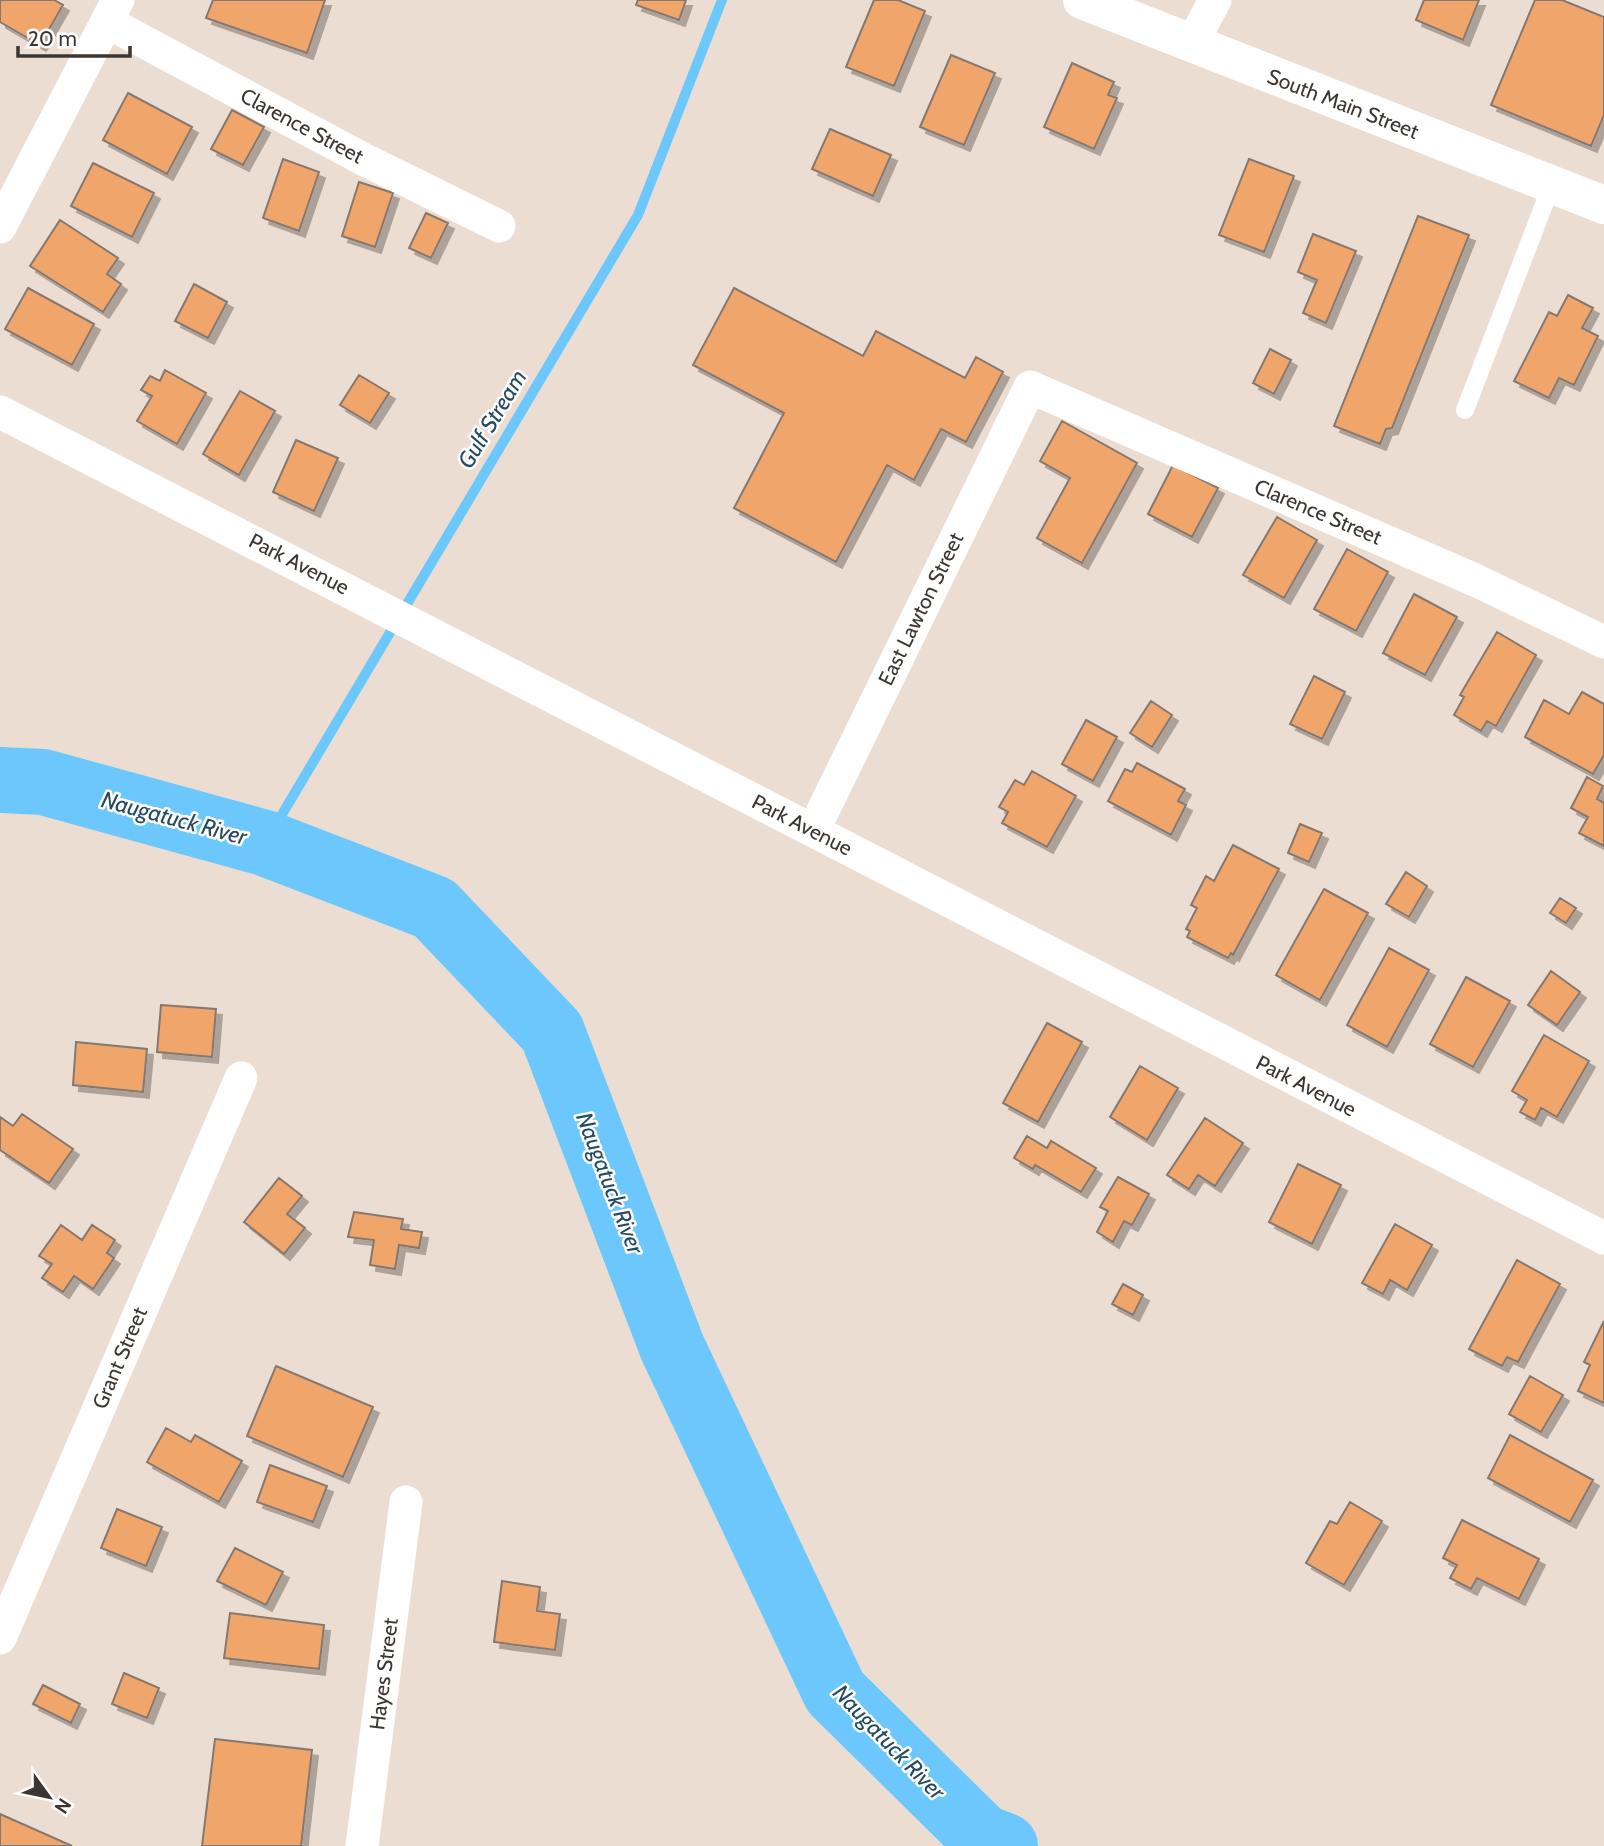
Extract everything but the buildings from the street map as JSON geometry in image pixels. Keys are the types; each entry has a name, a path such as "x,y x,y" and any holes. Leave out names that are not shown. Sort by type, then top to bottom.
{"main road":[{"name":"South Main Street","path":"1082,0 1604,205"}],"street":[{"path":"1191,45 1215,0"},
{"path":"0,227 112,11"},
{"name":"Clarence Street","path":"112,11 363,159 499,226"},
{"name":"Clarence Street","path":"1030,387 1475,580 1604,642"},
{"name":"East Lawton Street","path":"813,831 1030,387"},
{"name":"Park Avenue","path":"0,412 1604,1238"},
{"name":"Grant Street","path":"0,1638 241,1078"},
{"name":"Hayes Street","path":"362,1846 407,1502"}],"lane":[{"path":"1465,410 1552,184"}],"waterway":[{"name":"Gulf Stream","path":"265,843 638,215 722,0"},
{"name":"Naugatuck River","path":"0,780 43,782 265,843 434,908 552,1032 672,1347 835,1692 982,1837 1005,1846"}]}
